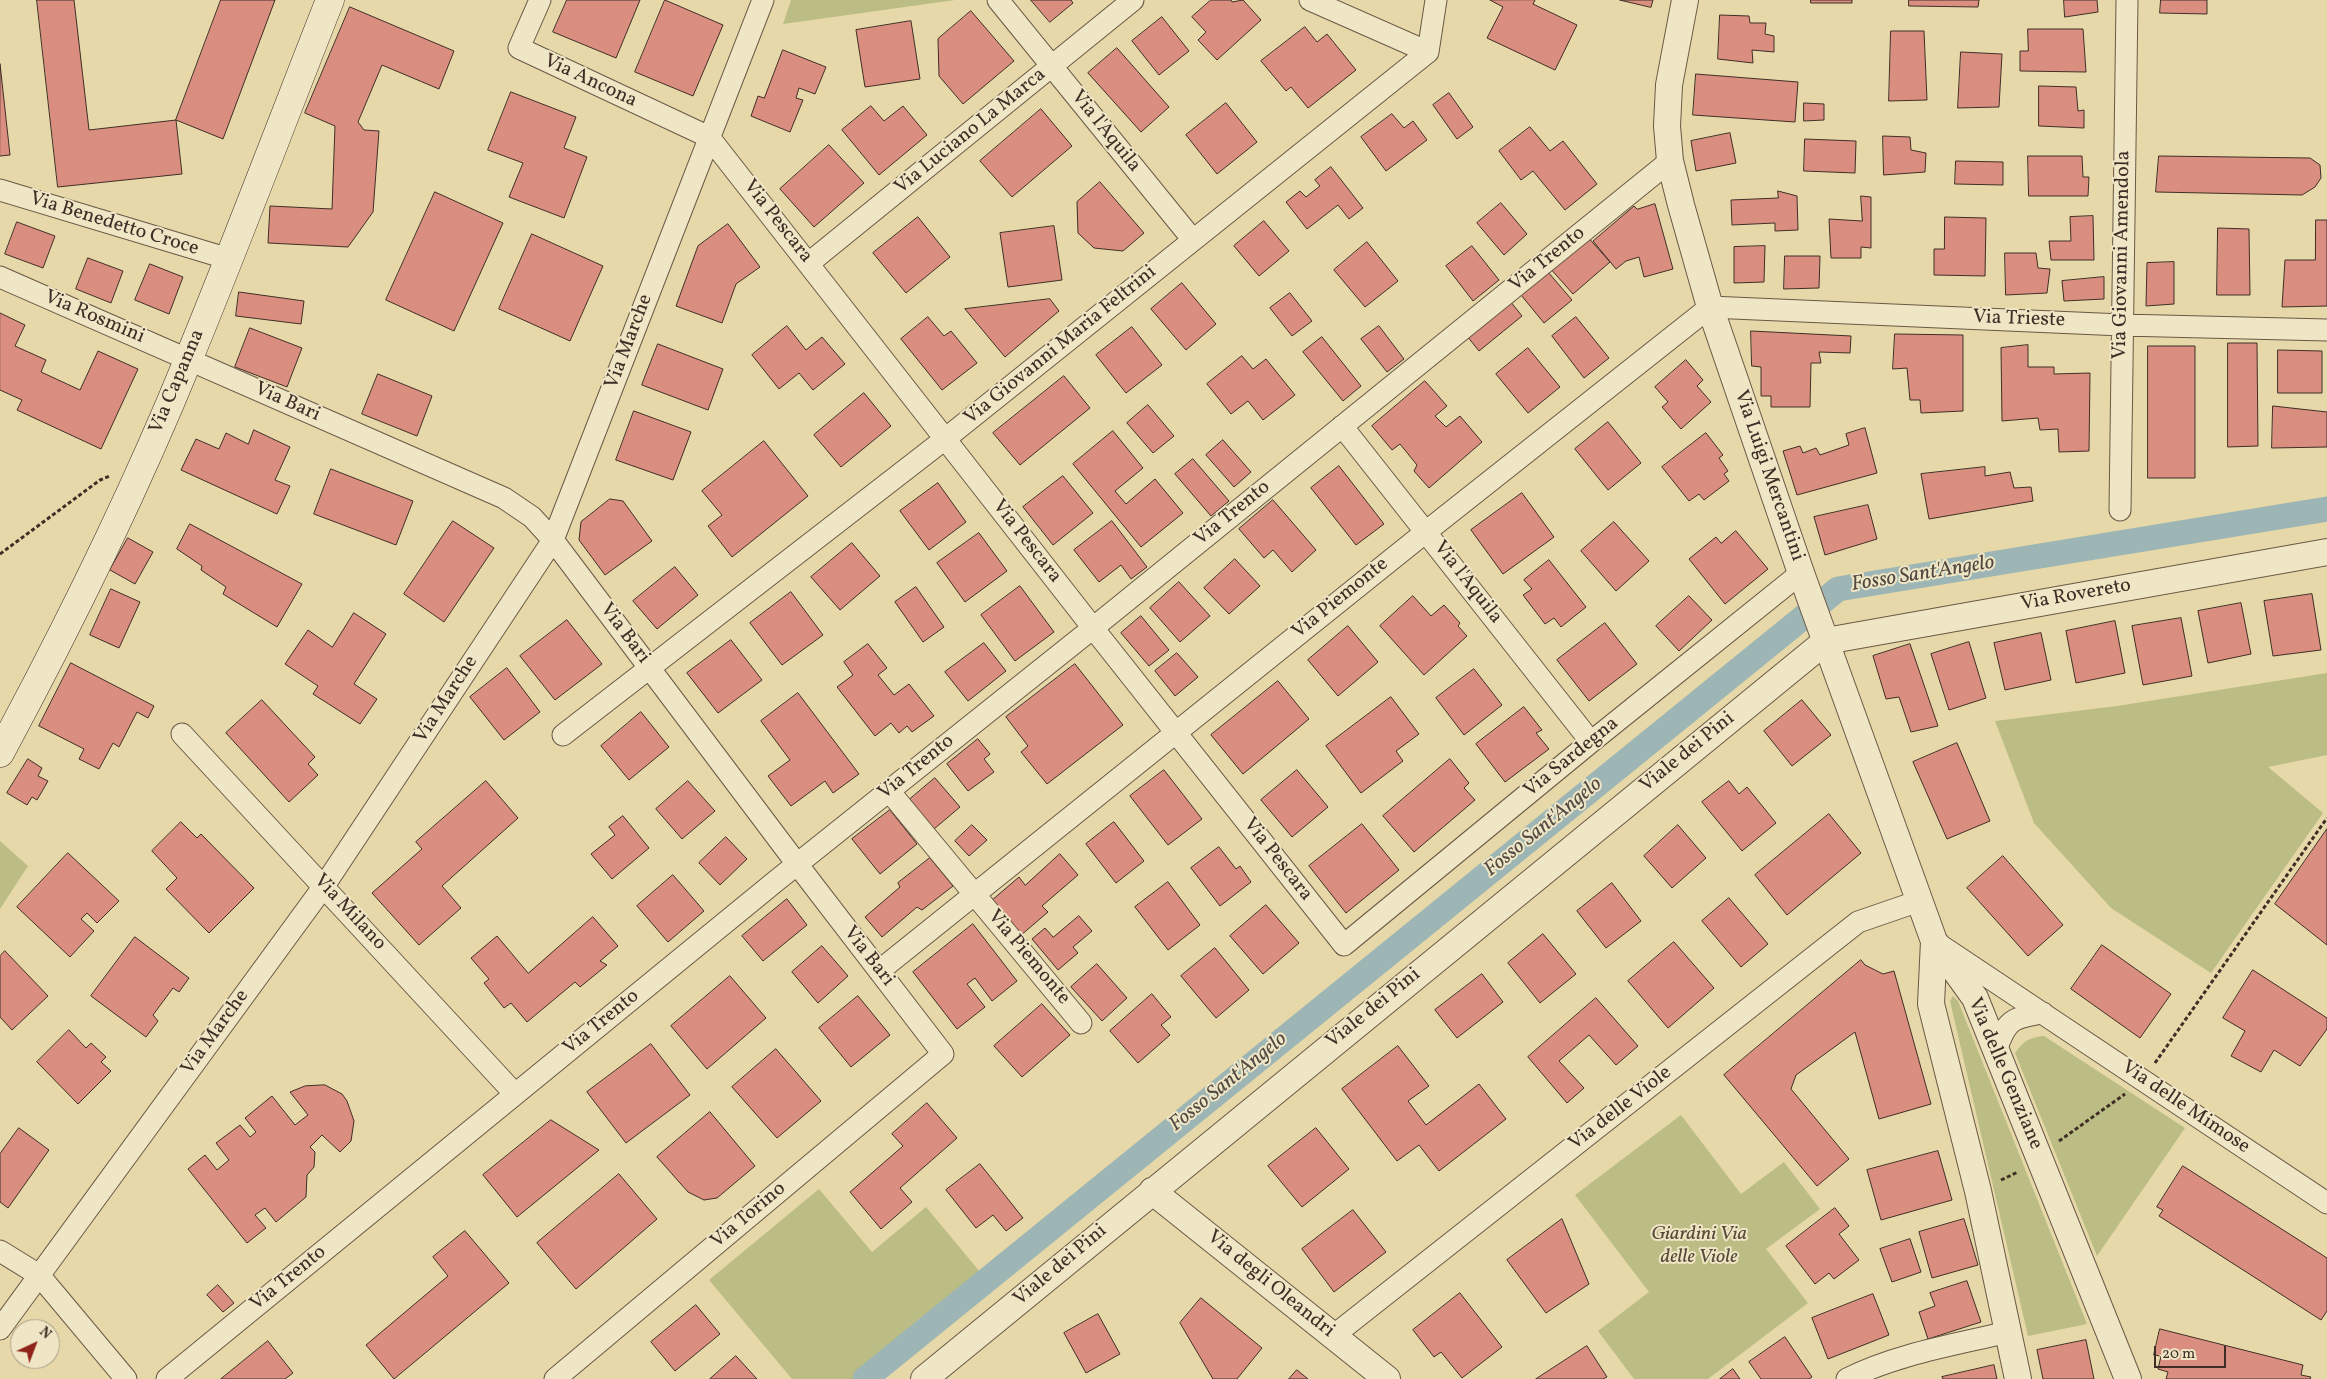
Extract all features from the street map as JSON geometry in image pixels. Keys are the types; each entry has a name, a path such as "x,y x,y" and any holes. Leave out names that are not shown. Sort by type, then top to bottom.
{"main road":[{"name":"Via Capanna","path":"0,753 70,616 143,462 189,359 330,0"}],"street":[{"name":"Via Ancona","path":"540,0 519,48 710,137"},
{"name":"Via Marche","path":"0,1329 324,886 553,540 763,0"},
{"name":"Via l'Aquila","path":"998,0 1193,240"},
{"name":"Via Luciano La Marca","path":"809,263 1133,0"},
{"path":"1310,0 1428,52 1436,0"},
{"name":"Via Luigi Mercantini","path":"1686,0 1669,85 1667,126 1670,161 1710,307 1801,573 1934,941"},
{"name":"Via Giovanni Amendola","path":"2120,510 2126,0"},
{"name":"Via Giovanni Maria Feltrini","path":"563,736 945,439 1428,52"},
{"name":"Via Pescara","path":"710,137 1093,628 1344,945"},
{"name":"Via Trento","path":"167,1379 796,864 1093,628 1670,161"},
{"name":"Via Benedetto Croce","path":"0,190 229,259"},
{"name":"Via Rosmini","path":"0,277 189,359"},
{"name":"Via Trieste","path":"1710,307 2122,325 2327,330"},
{"name":"Via Piemonte","path":"879,971 1426,531 1710,307"},
{"name":"Via Bari","path":"189,359 504,498 532,517 553,540 796,864 943,1054"},
{"name":"Via l'Aquila","path":"1342,426 1591,742"},
{"name":"Via Rovereto","path":"1826,641 2327,552"},
{"name":"Via Sardegna","path":"1344,945 1591,742 1801,573"},
{"name":"Viale dei Pini","path":"924,1379 1152,1190 1826,641"},
{"name":"Via Milano","path":"182,734 515,1094"},
{"path":"889,791 974,894"},
{"name":"Via Piemonte","path":"974,894 1082,1023"},
{"name":"Via delle Viole","path":"1333,1336 1858,922 1919,901"},
{"name":"Via delle Mimose","path":"1934,941 2327,1202"},
{"name":"Via delle Genziane","path":"1934,941 1975,998 2128,1379"},
{"name":"Via delle Genziane","path":"1934,941 1931,1004 1978,1191 2018,1379"},
{"path":"1996,1050 2004,1029 2018,1017 2043,1013"},
{"name":"Via Torino","path":"555,1379 943,1054"},
{"name":"Via degli Oleandri","path":"1152,1190 1388,1379"},
{"path":"0,1251 39,1275 126,1379"},
{"path":"1847,1379 1863,1371 1910,1355 2008,1332"}],"path":[{"path":"0,554 100,480 143,462"},
{"path":"1978,1191 2023,1169 2144,1080 2327,818"}],"green space":[{"path":"791,0 955,0 783,24"},
{"path":"2327,673 2327,755 2268,767 2323,813 2211,973 2111,908 2034,823 1995,721 2117,706"},
{"path":"0,841 28,866 0,909"},
{"path":"1953,996 1958,1001 2087,1324 2028,1336 1950,1001"},
{"path":"2044,1036 2185,1128 2097,1256 2015,1053 2027,1040"},
{"name":"Giardini Via delle Viole","path":"1681,1115 1741,1194 1784,1162 1820,1209 1766,1249 1808,1303 1708,1379 1634,1379 1598,1331 1649,1292 1575,1195"},
{"path":"819,1189 872,1252 926,1207 985,1278 864,1379 792,1379 709,1280"}],"building":[{"path":"37,0 74,0 89,130 176,120 182,174 58,187"},
{"path":"221,0 275,0 223,139 176,120"},
{"path":"567,0 640,0 616,58 553,32"},
{"path":"665,0 723,25 693,96 635,72"},
{"path":"1031,0 1071,0 1073,3 1050,22"},
{"path":"1211,0 1231,0 1232,2 1243,0 1261,20 1217,60 1198,40 1206,32 1192,17"},
{"path":"1490,0 1535,0 1533,4 1577,25 1555,70 1487,38 1503,7"},
{"path":"1620,0 1653,0 1651,7"},
{"path":"1811,0 1852,0 1852,3 1811,3"},
{"path":"1909,0 1979,0 1978,7 1909,6"},
{"path":"2064,0 2097,0 2098,12 2065,17"},
{"path":"2161,0 2207,0 2207,14 2160,13"},
{"path":"350,7 454,51 439,89 382,65 358,122 364,130 379,131 373,212 348,247 268,243 270,206 332,209 335,126 305,113"},
{"path":"971,11 1014,61 963,104 939,76 938,39"},
{"path":"1720,15 1749,16 1750,23 1766,23 1765,34 1774,36 1774,52 1752,50 1753,63 1718,59"},
{"path":"1162,17 1189,51 1159,75 1132,41"},
{"path":"911,21 920,79 865,87 856,30"},
{"path":"1305,27 1317,42 1327,34 1356,70 1308,108 1291,87 1286,91 1261,61"},
{"path":"2028,29 2083,29 2086,72 2020,71 2020,51 2028,51"},
{"path":"1891,31 1924,31 1927,100 1889,101"},
{"path":"1117,48 1169,107 1141,132 1088,73"},
{"path":"783,50 826,67 815,94 799,88 796,98 803,100 790,132 751,116 758,96 764,98"},
{"path":"1961,52 2002,54 1999,107 1958,108"},
{"path":"0,64 10,155 0,156"},
{"path":"1696,74 1798,82 1795,122 1693,115"},
{"path":"2039,86 2076,87 2078,111 2084,110 2084,128 2039,126"},
{"path":"511,92 576,117 564,148 587,157 564,218 509,197 523,163 488,150"},
{"path":"1449,93 1473,127 1457,139 1433,105"},
{"path":"1226,103 1257,142 1217,174 1186,135"},
{"path":"1804,103 1824,104 1824,120 1804,121"},
{"path":"871,106 884,121 903,106 927,135 879,175 842,130"},
{"path":"1041,109 1072,146 1012,197 980,161"},
{"path":"1392,114 1404,128 1413,121 1427,140 1386,171 1361,137"},
{"path":"1530,127 1550,151 1563,141 1597,184 1565,210 1533,171 1521,180 1499,151"},
{"path":"1730,133 1736,163 1696,171 1691,141"},
{"path":"1883,136 1910,137 1911,150 1926,153 1925,172 1884,175"},
{"path":"1805,139 1856,141 1855,173 1804,171"},
{"path":"829,145 864,183 814,227 780,189"},
{"path":"2028,156 2082,156 2083,177 2089,177 2088,196 2029,196"},
{"path":"2159,156 2310,158 2320,165 2321,178 2315,187 2302,195 2156,192"},
{"path":"1956,161 2003,162 2003,185 1955,184"},
{"path":"1331,167 1363,208 1349,219 1338,205 1307,229 1286,202 1300,191 1306,197 1320,186 1315,180"},
{"path":"1100,182 1144,233 1123,251 1094,248 1078,233 1077,202"},
{"path":"1778,191 1797,196 1798,230 1775,231 1775,223 1732,225 1731,200 1778,198"},
{"path":"435,192 503,223 454,331 386,300"},
{"path":"1861,196 1871,197 1871,248 1861,247 1861,258 1831,258 1829,219 1862,221"},
{"path":"1501,203 1527,234 1504,255 1477,223"},
{"path":"1655,204 1673,269 1644,277 1639,257 1626,261 1616,269 1593,241 1634,206 1637,209"},
{"path":"2093,216 2094,260 2051,260 2049,241 2071,241 2070,217"},
{"path":"918,217 950,257 906,293 873,253"},
{"path":"1945,217 1986,218 1985,276 1934,275 1934,249 1944,249"},
{"path":"2316,220 2327,220 2327,306 2282,307 2285,260 2315,260"},
{"path":"1264,221 1289,251 1259,276 1234,246"},
{"path":"17,222 55,236 43,268 5,254"},
{"path":"728,224 760,267 736,284 722,323 676,306 698,246"},
{"path":"1054,226 1062,280 1008,287 1000,233"},
{"path":"2218,228 2249,229 2250,295 2217,295"},
{"path":"532,234 603,266 570,341 499,309"},
{"path":"1586,235 1610,262 1573,294 1549,267"},
{"path":"1367,242 1398,281 1365,307 1334,270"},
{"path":"1472,246 1499,280 1473,301 1446,266"},
{"path":"1765,246 1764,282 1734,283 1734,247"},
{"path":"2005,253 2036,253 2038,268 2050,269 2047,293 2006,295"},
{"path":"1785,256 1820,256 1819,288 1784,289"},
{"path":"88,258 123,271 111,303 76,289"},
{"path":"2174,262 2174,304 2146,306 2147,263"},
{"path":"150,264 183,277 169,314 135,300"},
{"path":"1548,272 1572,300 1544,323 1521,295"},
{"path":"2104,277 2104,299 2064,301 2062,281"},
{"path":"1182,283 1216,324 1186,350 1151,309"},
{"path":"239,292 304,301 301,324 236,316"},
{"path":"1290,293 1312,321 1292,336 1270,308"},
{"path":"1050,299 1059,311 1005,357 965,309"},
{"path":"1510,301 1522,316 1479,351 1467,336"},
{"path":"0,313 25,325 15,346 46,360 41,372 80,390 98,351 138,369 101,449 17,410 22,400 0,390"},
{"path":"928,317 944,336 951,331 977,363 942,390 901,339"},
{"path":"1576,317 1609,358 1584,378 1552,336"},
{"path":"787,326 806,350 822,337 845,364 813,390 799,373 779,389 752,355"},
{"path":"1379,326 1404,359 1387,372 1361,339"},
{"path":"1132,327 1162,365 1126,393 1096,355"},
{"path":"250,328 302,348 287,387 235,367"},
{"path":"1751,331 1851,336 1850,353 1819,352 1821,363 1811,363 1810,407 1771,407 1771,396 1761,396 1761,367 1752,366"},
{"path":"1895,334 1963,335 1963,411 1921,413 1920,400 1910,400 1907,368 1893,369"},
{"path":"1322,337 1361,386 1343,401 1303,352"},
{"path":"2228,343 2257,343 2258,446 2228,447"},
{"path":"658,344 723,369 708,410 642,385"},
{"path":"2028,345 2028,367 2054,367 2054,374 2090,373 2089,451 2059,452 2058,429 2040,430 2038,418 2002,421 2001,348"},
{"path":"2148,346 2195,346 2195,478 2148,478"},
{"path":"1528,348 1560,387 1528,413 1496,374"},
{"path":"2278,350 2322,351 2322,393 2278,393"},
{"path":"1242,356 1253,369 1266,359 1295,395 1263,420 1248,401 1231,414 1207,384"},
{"path":"1686,360 1703,380 1697,386 1711,402 1681,429 1662,407 1668,402 1655,387"},
{"path":"378,374 432,396 417,436 362,414"},
{"path":"1064,376 1090,408 1020,465 993,433"},
{"path":"1425,381 1447,406 1435,416 1446,427 1460,416 1482,442 1429,488 1414,471 1417,465 1400,444 1392,450 1372,426"},
{"path":"864,393 891,426 841,467 814,435"},
{"path":"1148,405 1174,436 1153,453 1127,423"},
{"path":"2273,406 2327,412 2327,447 2272,448"},
{"path":"634,411 691,432 673,480 616,460"},
{"path":"1608,422 1641,463 1608,490 1575,449"},
{"path":"1865,428 1877,473 1797,495 1783,451 1800,446 1803,453 1816,448 1820,455 1849,445 1846,434"},
{"path":"254,430 290,447 275,480 290,486 277,514 181,470 196,439 219,449 226,433 248,444"},
{"path":"1113,431 1143,468 1115,491 1126,504 1155,479 1183,513 1141,547 1073,464"},
{"path":"1706,433 1723,455 1719,458 1728,471 1724,474 1729,481 1704,500 1699,494 1689,501 1662,467"},
{"path":"1223,440 1251,472 1234,487 1206,455"},
{"path":"764,441 808,496 732,557 708,526 722,515 702,491"},
{"path":"1193,459 1229,501 1211,516 1175,474"},
{"path":"1339,466 1384,524 1356,545 1311,488"},
{"path":"1985,467 1985,476 2010,472 2014,488 2031,487 2033,501 1929,519 1921,474"},
{"path":"331,469 413,501 396,545 314,514"},
{"path":"1063,476 1093,513 1053,545 1023,507"},
{"path":"938,483 966,522 929,550 900,511"},
{"path":"1522,493 1554,537 1503,574 1471,530"},
{"path":"610,499 623,501 652,541 605,575 579,540 581,522"},
{"path":"1273,500 1316,550 1292,572 1273,550 1264,558 1239,529"},
{"path":"1868,505 1877,539 1825,555 1814,517"},
{"path":"453,521 494,548 444,622 404,594"},
{"path":"1112,521 1147,567 1131,579 1121,565 1099,582 1074,550"},
{"path":"1614,522 1649,561 1616,591 1581,551"},
{"path":"190,524 302,584 277,627 223,594 226,587 201,570 202,566 177,549"},
{"path":"1736,531 1768,569 1725,604 1689,559 1716,537 1721,543"},
{"path":"979,533 1007,571 965,602 937,563"},
{"path":"128,538 153,552 135,584 110,570"},
{"path":"852,543 880,576 840,610 811,577"},
{"path":"1235,559 1260,586 1229,614 1204,588"},
{"path":"1549,560 1586,607 1561,627 1554,618 1545,624 1523,595 1532,589 1524,580"},
{"path":"675,567 698,595 657,629 633,601"},
{"path":"1179,582 1210,616 1180,642 1150,608"},
{"path":"1020,586 1054,632 1015,661 981,615"},
{"path":"916,587 944,627 923,642 895,602"},
{"path":"111,589 140,602 119,648 90,635"},
{"path":"791,592 823,635 782,665 750,623"},
{"path":"2312,594 2321,650 2273,656 2264,601"},
{"path":"1413,596 1431,616 1444,605 1460,623 1458,626 1467,636 1424,675 1380,626"},
{"path":"1689,596 1712,620 1679,651 1656,626"},
{"path":"2241,603 2251,654 2208,663 2198,611"},
{"path":"354,613 386,634 354,684 377,699 360,724 313,694 318,686 285,664 308,630 332,647"},
{"path":"1141,616 1169,650 1149,666 1121,633"},
{"path":"2181,618 2192,676 2143,685 2132,626"},
{"path":"567,620 602,664 555,700 520,656"},
{"path":"2115,621 2125,673 2076,683 2066,631"},
{"path":"1605,623 1637,664 1589,701 1557,660"},
{"path":"1348,626 1378,662 1338,696 1308,660"},
{"path":"2041,633 2051,680 2005,690 1994,643"},
{"path":"731,640 762,680 718,713 687,673"},
{"path":"1969,642 1986,698 1949,710 1931,654"},
{"path":"984,643 1006,671 968,701 945,672"},
{"path":"868,644 887,668 878,675 894,695 909,684 934,716 912,732 907,726 899,733 891,723 875,736 837,687 853,675 844,662"},
{"path":"1910,644 1938,726 1911,732 1899,697 1886,699 1873,656"},
{"path":"1177,653 1198,677 1175,696 1155,671"},
{"path":"71,663 154,706 148,718 137,712 119,747 113,743 99,769 79,759 84,749 39,726"},
{"path":"1075,664 1123,725 1047,784 1021,752 1028,746 1006,717"},
{"path":"507,668 540,712 504,740 470,697"},
{"path":"1474,669 1502,705 1464,735 1436,698"},
{"path":"1278,681 1309,719 1243,774 1211,735"},
{"path":"798,693 859,774 833,793 825,781 791,806 768,776 790,760 761,721"},
{"path":"1391,697 1419,734 1396,751 1403,761 1361,793 1326,746"},
{"path":"262,700 315,757 308,764 318,775 289,802 226,733"},
{"path":"1802,700 1831,735 1792,766 1764,731"},
{"path":"1524,707 1542,730 1536,733 1549,749 1505,782 1476,744"},
{"path":"641,712 669,747 629,780 601,746"},
{"path":"978,739 990,754 984,759 994,772 968,791 947,764"},
{"path":"1957,743 1990,821 1947,839 1913,762"},
{"path":"28,759 42,768 38,776 48,781 37,800 32,797 27,805 7,793"},
{"path":"1450,759 1469,783 1464,788 1475,800 1414,852 1383,816"},
{"path":"1164,770 1202,819 1168,845 1130,796"},
{"path":"1297,770 1328,807 1292,837 1261,800"},
{"path":"935,778 960,807 934,829 909,800"},
{"path":"486,781 518,818 442,886 461,908 419,945 372,893 422,849 416,842"},
{"path":"688,781 715,811 682,839 656,809"},
{"path":"1729,781 1739,794 1747,787 1776,823 1742,851 1702,802"},
{"path":"890,810 917,844 880,874 852,839"},
{"path":"1829,814 1861,853 1787,915 1755,875"},
{"path":"623,816 649,848 612,879 591,854 615,835 609,827"},
{"path":"181,822 197,838 201,834 254,888 209,933 166,889 177,878 152,851"},
{"path":"1114,822 1144,861 1116,883 1086,844"},
{"path":"1362,824 1399,870 1346,913 1309,866"},
{"path":"972,825 987,840 969,856 955,841"},
{"path":"1678,825 1706,858 1672,888 1644,856"},
{"path":"2327,829 2327,945 2275,904"},
{"path":"726,837 747,859 720,885 699,863"},
{"path":"1219,847 1236,869 1240,866 1251,882 1220,906 1191,868"},
{"path":"68,853 119,901 97,923 87,913 81,919 94,931 70,957 17,907"},
{"path":"1060,854 1078,875 1042,906 1048,912 1020,936 991,901 1019,877 1025,885"},
{"path":"2003,856 2063,925 2028,956 1967,888"},
{"path":"930,858 953,886 922,910 917,907 882,937 865,917 900,887 898,883"},
{"path":"673,875 704,911 668,942 637,906"},
{"path":"1168,882 1200,925 1168,950 1135,907"},
{"path":"1612,883 1641,921 1606,948 1577,911"},
{"path":"1729,898 1768,944 1741,967 1702,921"},
{"path":"787,899 807,925 763,961 742,936"},
{"path":"1266,905 1299,943 1263,974 1230,936"},
{"path":"1079,916 1092,931 1073,947 1078,953 1058,970 1032,939 1045,928 1053,937"},
{"path":"593,917 618,946 600,961 607,965 580,987 575,982 527,1022 511,1003 504,1008 484,983 489,979 471,958 497,936 528,973"},
{"path":"973,924 1017,981 992,1001 975,978 967,984 985,1007 957,1029 913,972"},
{"path":"1543,934 1576,974 1540,1003 1508,963"},
{"path":"135,937 189,978 179,992 173,988 153,1015 158,1021 146,1037 91,996"},
{"path":"1674,942 1714,988 1668,1028 1628,981"},
{"path":"2102,945 2171,994 2140,1038 2071,989"},
{"path":"822,946 848,976 818,1003 792,972"},
{"path":"1215,948 1249,990 1216,1018 1181,976"},
{"path":"5,951 48,996 12,1030 0,1017 0,956"},
{"path":"1861,960 1865,965 1883,974 1894,971 1931,1104 1879,1119 1855,1032 1796,1075 1791,1089 1849,1159 1817,1186 1724,1075"},
{"path":"1097,964 1127,998 1102,1021 1071,987"},
{"path":"2253,970 2327,1018 2327,1029 2300,1066 2274,1050 2261,1072 2231,1056 2245,1031 2223,1018"},
{"path":"1482,974 1503,1002 1457,1038 1435,1010"},
{"path":"730,976 766,1018 707,1069 671,1026"},
{"path":"1152,994 1171,1017 1161,1025 1170,1035 1138,1063 1110,1031"},
{"path":"858,996 890,1035 851,1067 819,1028"},
{"path":"1596,998 1638,1046 1616,1065 1589,1035 1559,1061 1584,1088 1567,1103 1528,1057"},
{"path":"1042,1004 1070,1035 1022,1077 994,1046"},
{"path":"69,1030 86,1048 91,1043 106,1057 101,1062 111,1071 78,1104 37,1062"},
{"path":"651,1044 690,1095 626,1143 587,1092"},
{"path":"1398,1046 1429,1086 1408,1101 1426,1125 1479,1084 1506,1119 1439,1171 1419,1145 1397,1161 1342,1089"},
{"path":"776,1049 821,1101 777,1138 732,1087"},
{"path":"325,1085 342,1094 347,1101 354,1121 351,1141 340,1152 322,1135 310,1147 315,1152 314,1167 307,1175 306,1197 276,1222 265,1208 255,1215 266,1228 247,1243 188,1169 205,1155 217,1170 229,1160 216,1143 240,1125 250,1137 256,1132 245,1118 272,1096 295,1125 308,1115 290,1092 305,1086"},
{"path":"927,1103 957,1138 900,1188 912,1202 881,1229 850,1192 903,1146 892,1134"},
{"path":"710,1112 755,1166 717,1198 704,1200 688,1192 657,1157"},
{"path":"551,1120 599,1150 517,1217 483,1175"},
{"path":"19,1128 49,1150 8,1208 0,1202 0,1154"},
{"path":"1316,1128 1349,1169 1302,1207 1268,1166"},
{"path":"1938,1151 1952,1200 1881,1220 1867,1170"},
{"path":"980,1164 1023,1218 1006,1231 993,1215 976,1228 946,1190"},
{"path":"2183,1166 2327,1258 2327,1311 2321,1320 2159,1216 2163,1210 2157,1207"},
{"path":"619,1174 657,1219 576,1289 537,1243"},
{"path":"1835,1208 1849,1226 1839,1234 1859,1260 1834,1279 1829,1273 1815,1284 1786,1246"},
{"path":"1353,1210 1386,1252 1334,1292 1302,1249"},
{"path":"1562,1219 1589,1284 1546,1313 1507,1260"},
{"path":"1964,1219 1978,1265 1932,1278 1919,1232"},
{"path":"465,1231 509,1283 394,1379 366,1345 448,1276 433,1257"},
{"path":"1910,1239 1921,1272 1892,1282 1880,1249"},
{"path":"1967,1281 1981,1322 1928,1339 1919,1312 1935,1306 1930,1293"},
{"path":"218,1285 234,1303 223,1312 207,1295"},
{"path":"1460,1293 1502,1347 1462,1378 1441,1352 1434,1357 1413,1330"},
{"path":"1873,1294 1889,1335 1828,1359 1812,1318"},
{"path":"1201,1298 1262,1348 1237,1379 1213,1379 1180,1323"},
{"path":"696,1305 720,1334 675,1371 651,1342"},
{"path":"1098,1314 1120,1354 1086,1373 1064,1333"},
{"path":"2160,1329 2303,1365 2301,1375 2311,1377 2310,1379 2166,1379 2168,1372 2158,1369 2161,1356 2154,1355"},
{"path":"1785,1337 1812,1377 1809,1379 1761,1379 1749,1362"},
{"path":"2086,1340 2094,1379 2043,1379 2037,1350"},
{"path":"268,1341 293,1373 285,1379 221,1379"},
{"path":"1587,1346 1607,1377 1603,1379 1536,1379"},
{"path":"736,1356 757,1379 710,1379"},
{"path":"1994,1365 1997,1379 1943,1379 1942,1377"},
{"path":"1733,1369 1740,1379 1720,1379"},
{"path":"1297,1370 1308,1379 1289,1379"}],"waterway":[{"name":"Fosso Sant'Angelo","path":"865,1379 1838,589 2327,509"}]}
